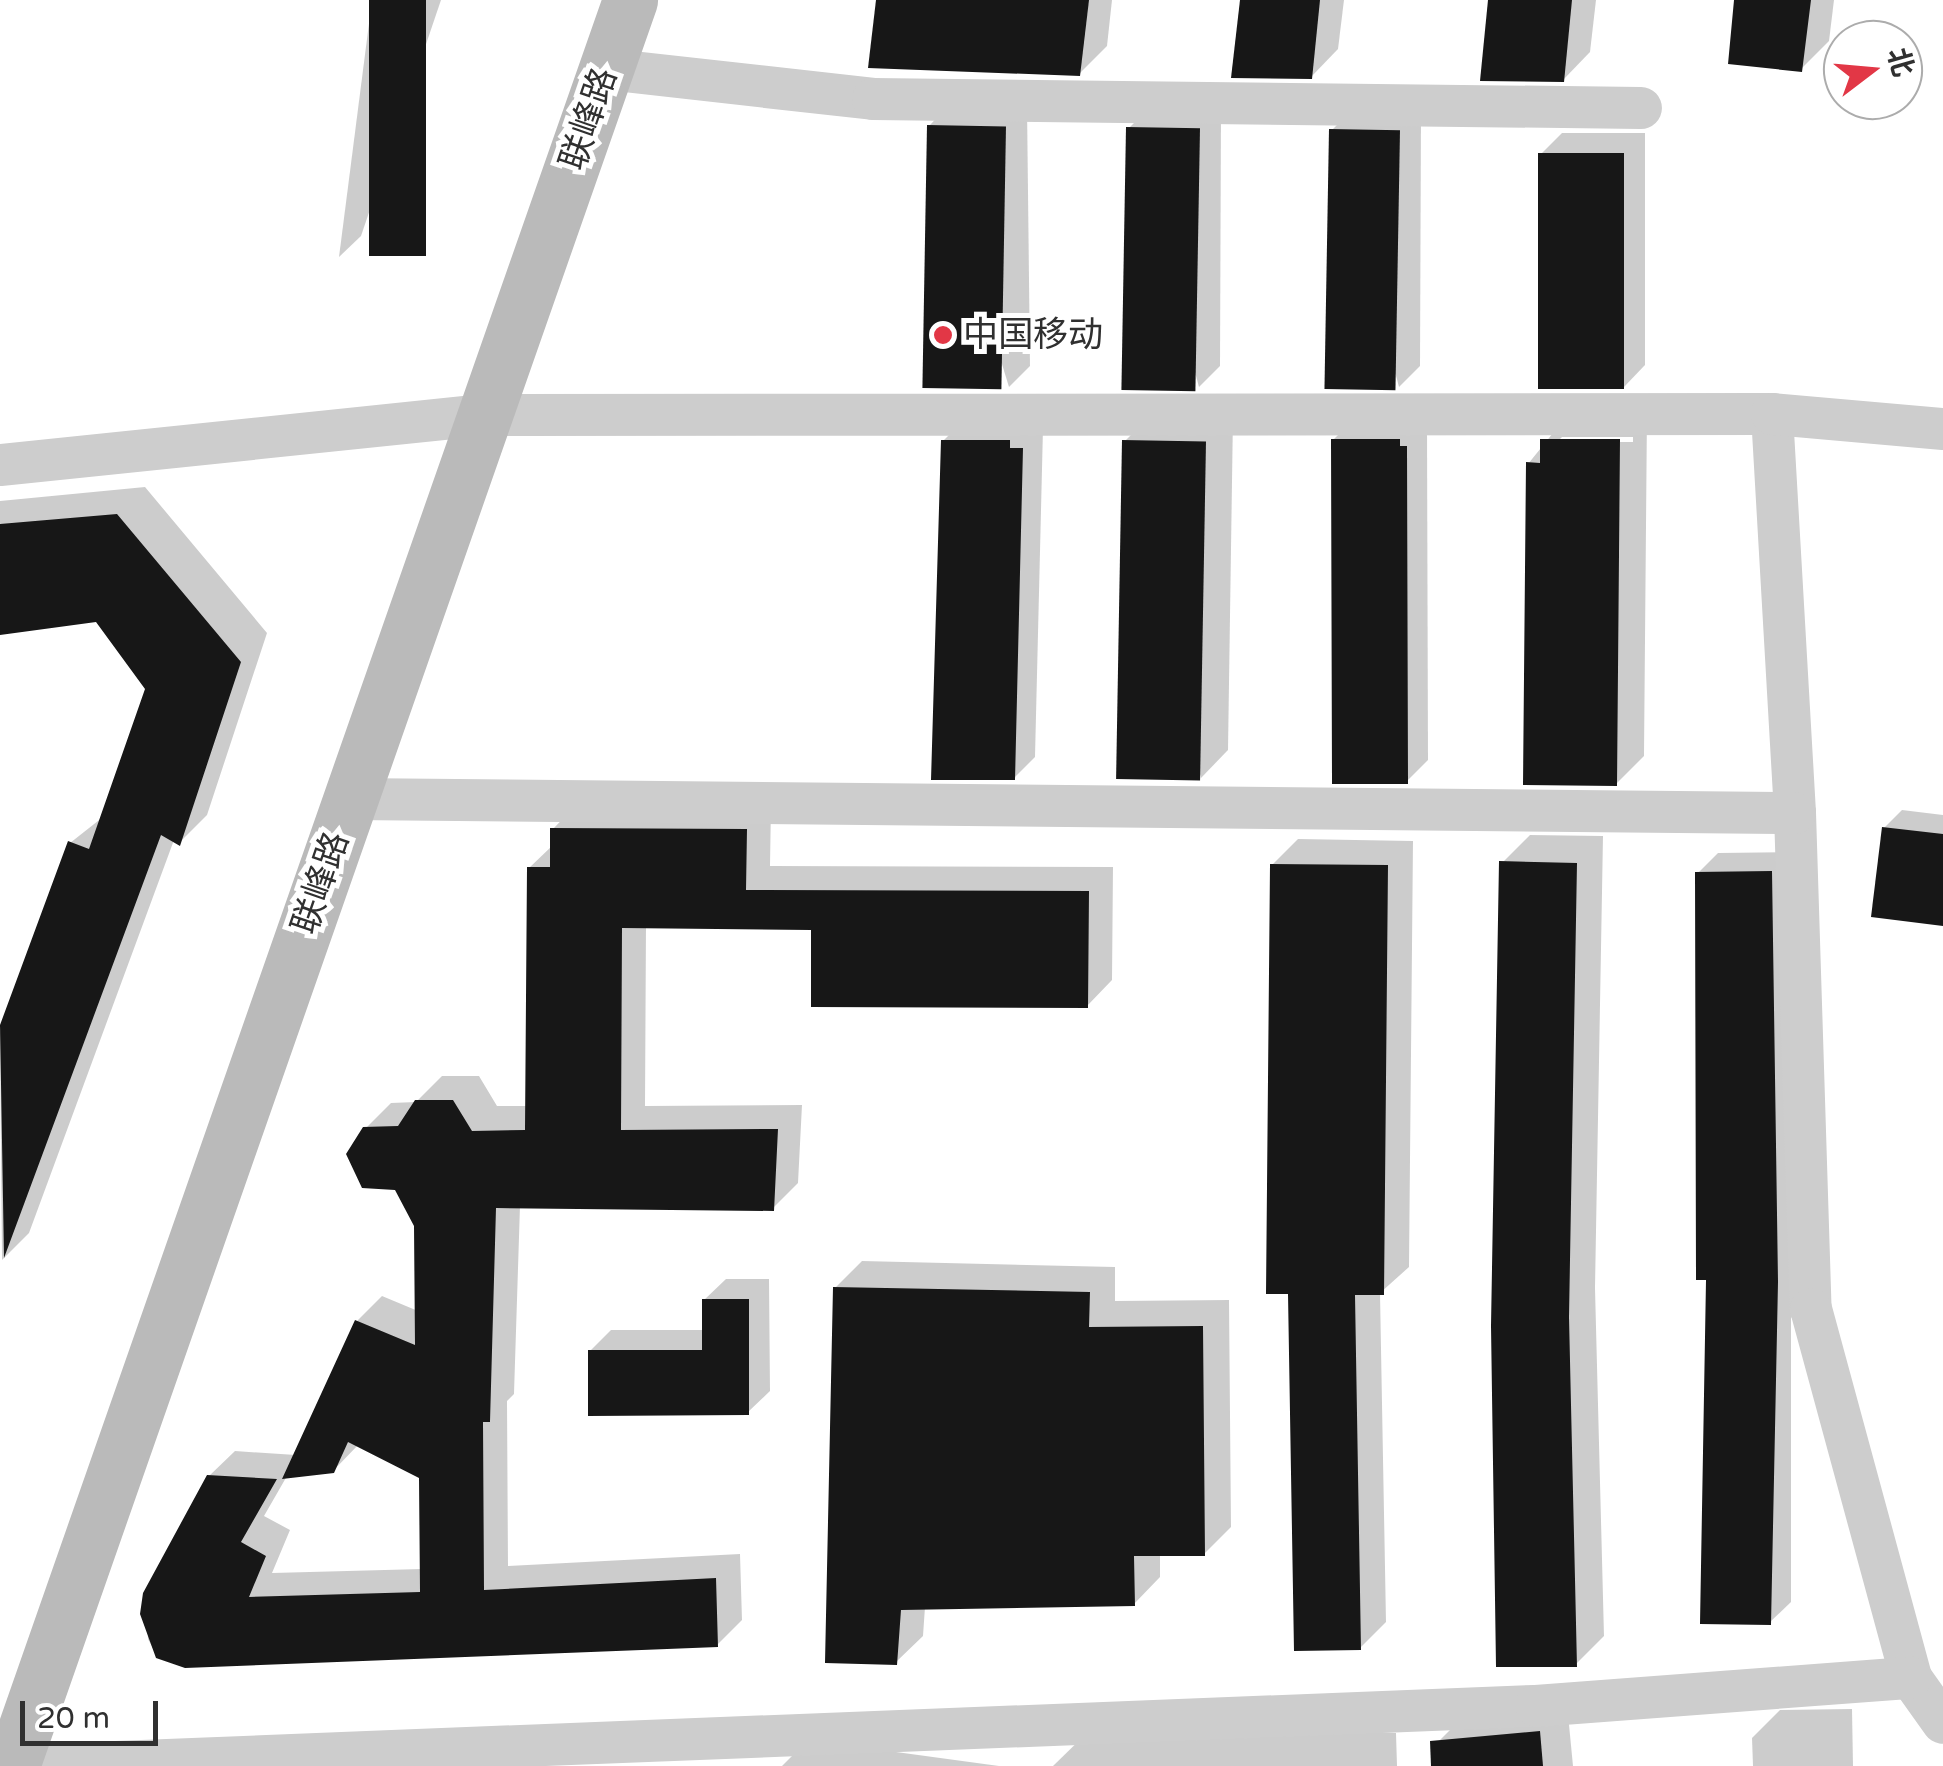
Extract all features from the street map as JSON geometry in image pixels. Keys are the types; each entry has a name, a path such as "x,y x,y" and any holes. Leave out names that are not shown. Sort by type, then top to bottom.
{"main road":[{"name":"联峰路","path":"12,1766 630,0"}],"street":[{"path":"606,69 873,99 1641,108"},
{"path":"1772,414 1795,813 1810,1310 1912,1678 1943,1724"},
{"path":"0,466 486,415 1772,414 1943,429"},
{"path":"350,799 1795,813"},
{"path":"0,1761 12,1766 1536,1706 1912,1678"}],"building":[{"path":"369,0 426,0 426,256 369,256"},
{"path":"876,0 1089,0 1080,76 868,68"},
{"path":"1240,0 1320,0 1312,79 1231,78"},
{"path":"1488,0 1572,0 1564,82 1480,81"},
{"path":"1734,0 1811,0 1802,72 1728,64"},
{"path":"927,125 1006,126 1001,389 922,388"},
{"path":"1126,127 1200,128 1195,391 1121,390"},
{"path":"1329,129 1400,130 1395,390 1324,389"},
{"path":"1538,153 1624,153 1624,389 1538,389"},
{"path":"1331,439 1400,439 1400,446 1407,446 1408,784 1332,784"},
{"path":"1540,439 1620,439 1617,786 1523,785 1526,462 1540,463"},
{"path":"941,440 1010,440 1010,448 1023,448 1015,780 931,780"},
{"path":"1122,440 1206,441 1200,780 1116,779"},
{"path":"117,514 241,662 180,846 161,835 4,1258 0,1025 68,841 89,849 145,689 96,622 0,635 0,524"},
{"path":"1882,827 1943,834 1943,926 1871,917"},
{"path":"550,828 747,829 746,890 1089,891 1088,1008 811,1007 811,930 622,928 621,1130 778,1129 774,1211 496,1208 490,1422 483,1422 484,1590 716,1578 718,1647 185,1668 156,1658 140,1614 143,1593 207,1475 277,1479 241,1542 266,1556 249,1597 420,1592 419,1478 348,1442 334,1473 282,1479 355,1320 415,1345 414,1226 395,1190 362,1188 346,1154 363,1127 398,1126 415,1100 453,1100 472,1131 525,1130 527,867 550,867"},
{"path":"1499,861 1577,863 1569,1317 1577,1667 1496,1667 1491,1326"},
{"path":"1270,864 1388,865 1384,1295 1355,1295 1361,1650 1294,1651 1288,1294 1266,1294"},
{"path":"1772,871 1778,1282 1771,1625 1700,1624 1706,1280 1696,1280 1695,872"},
{"path":"833,1287 1090,1292 1089,1327 1203,1326 1205,1556 1134,1556 1135,1606 901,1610 897,1665 825,1663"},
{"path":"702,1299 749,1299 749,1415 588,1416 588,1350 702,1350"},
{"path":"1540,1731 1543,1766 1431,1766 1430,1741"}],"place":[{"name":"中国移动","path":"943,335"}]}
